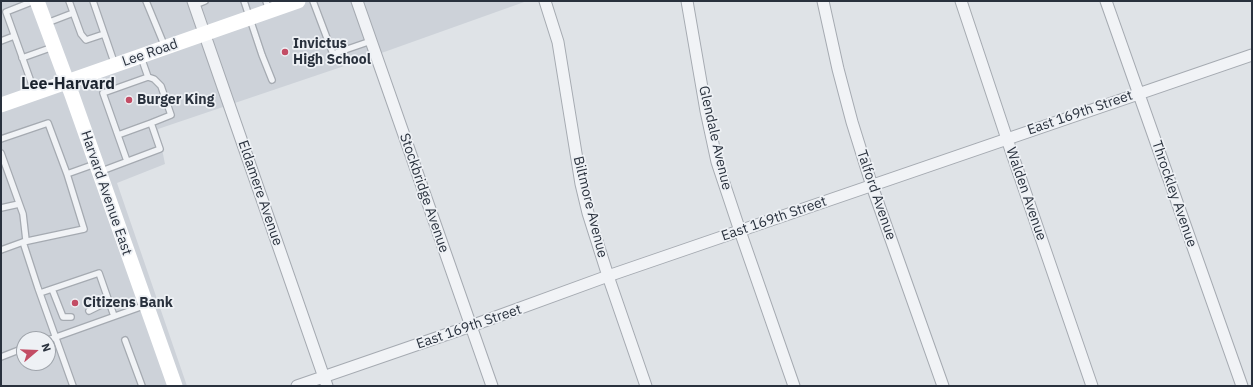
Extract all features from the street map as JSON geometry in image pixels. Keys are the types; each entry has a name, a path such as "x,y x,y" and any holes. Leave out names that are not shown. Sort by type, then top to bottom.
{"main road":[{"name":"Harvard Avenue East","path":"35,1 67,82 175,386"},
{"name":"Lee Road","path":"1,104 250,18 267,6 298,1"}],"street":[{"name":"Stockbridge Avenue","path":"357,1 492,386"},
{"name":"Biltmore Avenue","path":"545,1 558,42 581,184 608,276 646,386"},
{"name":"Glendale Avenue","path":"688,1 706,111 717,162 794,386"},
{"name":"Talford Avenue","path":"823,1 838,69 852,122 872,186 943,386"},
{"name":"Walden Avenue","path":"962,1 1007,139 1092,386"},
{"name":"Throckley Avenue","path":"1106,1 1242,386"},
{"name":"Eldamere Avenue","path":"198,2 205,34 325,381"},
{"name":"East 169th Street","path":"297,386 325,381 608,276 1252,55"}],"lane":[{"path":"35,1 6,12 35,93"},
{"path":"69,1 81,34 86,40 104,34"},
{"path":"93,1 115,65"},
{"path":"146,1 165,48"},
{"path":"244,1 272,80"},
{"path":"313,1 333,54 371,40"},
{"path":"45,24 73,13"},
{"path":"1,41 14,36"},
{"path":"22,58 54,47"},
{"path":"141,56 148,77"},
{"path":"118,135 171,115 161,86 154,79 148,77 103,93 126,161"},
{"path":"1,140 48,123 67,174 84,229 24,241 1,250"},
{"path":"67,174 126,161 160,149 151,123"},
{"path":"1,153 23,214 24,241 40,293 54,331"},
{"path":"1,208 20,204"},
{"path":"40,293 99,273 114,316"},
{"path":"52,289 63,317 71,317"},
{"path":"89,311 109,301"},
{"path":"73,386 56,336 146,305"},
{"path":"125,340 142,386"},
{"path":"1,357 16,351"}],"shaded area":[{"path":"1,1 527,1 359,61 158,129 165,164 117,183 187,386 1,386"}],"place":[{"name":"Invictus High School","path":"285,52"},
{"name":"Burger King","path":"129,100"},
{"name":"Citizens Bank","path":"75,303"}],"district":[{"name":"Lee-Harvard","path":"68,84"}]}
